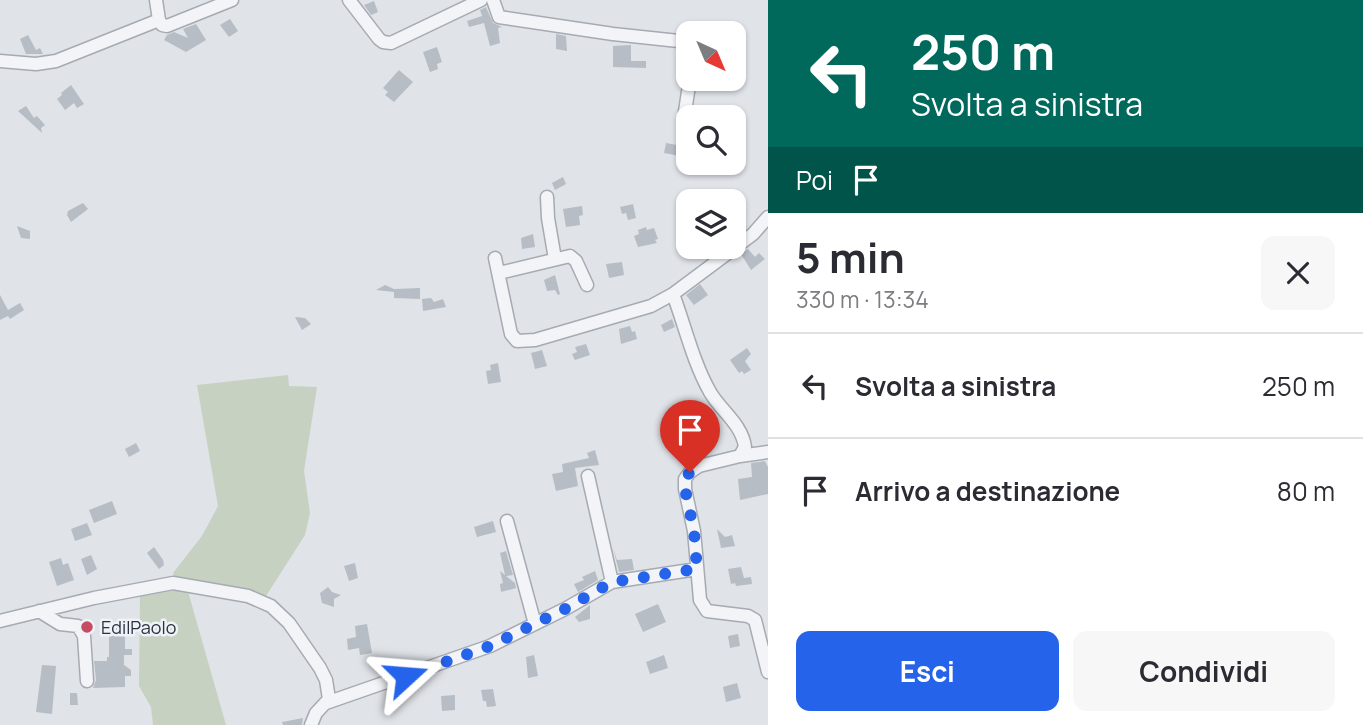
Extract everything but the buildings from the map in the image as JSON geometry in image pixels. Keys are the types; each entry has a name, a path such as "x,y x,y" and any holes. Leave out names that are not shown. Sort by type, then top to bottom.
{"street":[{"path":"156,0 159,20 162,25 167,26 232,0"},
{"path":"349,0 379,39 387,43 481,0"},
{"path":"493,0 499,17 676,41"},
{"path":"0,61 36,64 56,61 159,20"},
{"path":"548,197 548,218 555,259"},
{"path":"495,258 511,334 517,341 535,340 651,306 673,294 753,234 768,217"},
{"path":"499,273 570,256 576,261 587,285"},
{"path":"673,294 710,393 731,418 744,441 740,456"},
{"path":"768,452 699,466 685,479 694,531 700,600 704,609 748,616 755,620 768,672"},
{"path":"588,476 612,582"},
{"path":"507,521 535,624"},
{"path":"326,703 490,646 612,582 697,569"},
{"path":"0,621 94,598 173,583 256,598 283,617 326,680 329,699 316,713 311,725"},
{"path":"39,611 60,624 78,626 84,636 87,681"}],"green space":[{"path":"288,375 289,386 317,387 304,471 310,513 305,535 266,596 176,581 173,573 202,536 218,506 197,385"},
{"path":"187,588 226,725 153,725 151,707 139,686 140,596"}],"place":[{"name":"EdilPaolo","path":"87,627"}],"route":[{"path":"406,676 490,646 565,609 608,583 697,569 694,531 685,489 685,479 690,472"}]}
